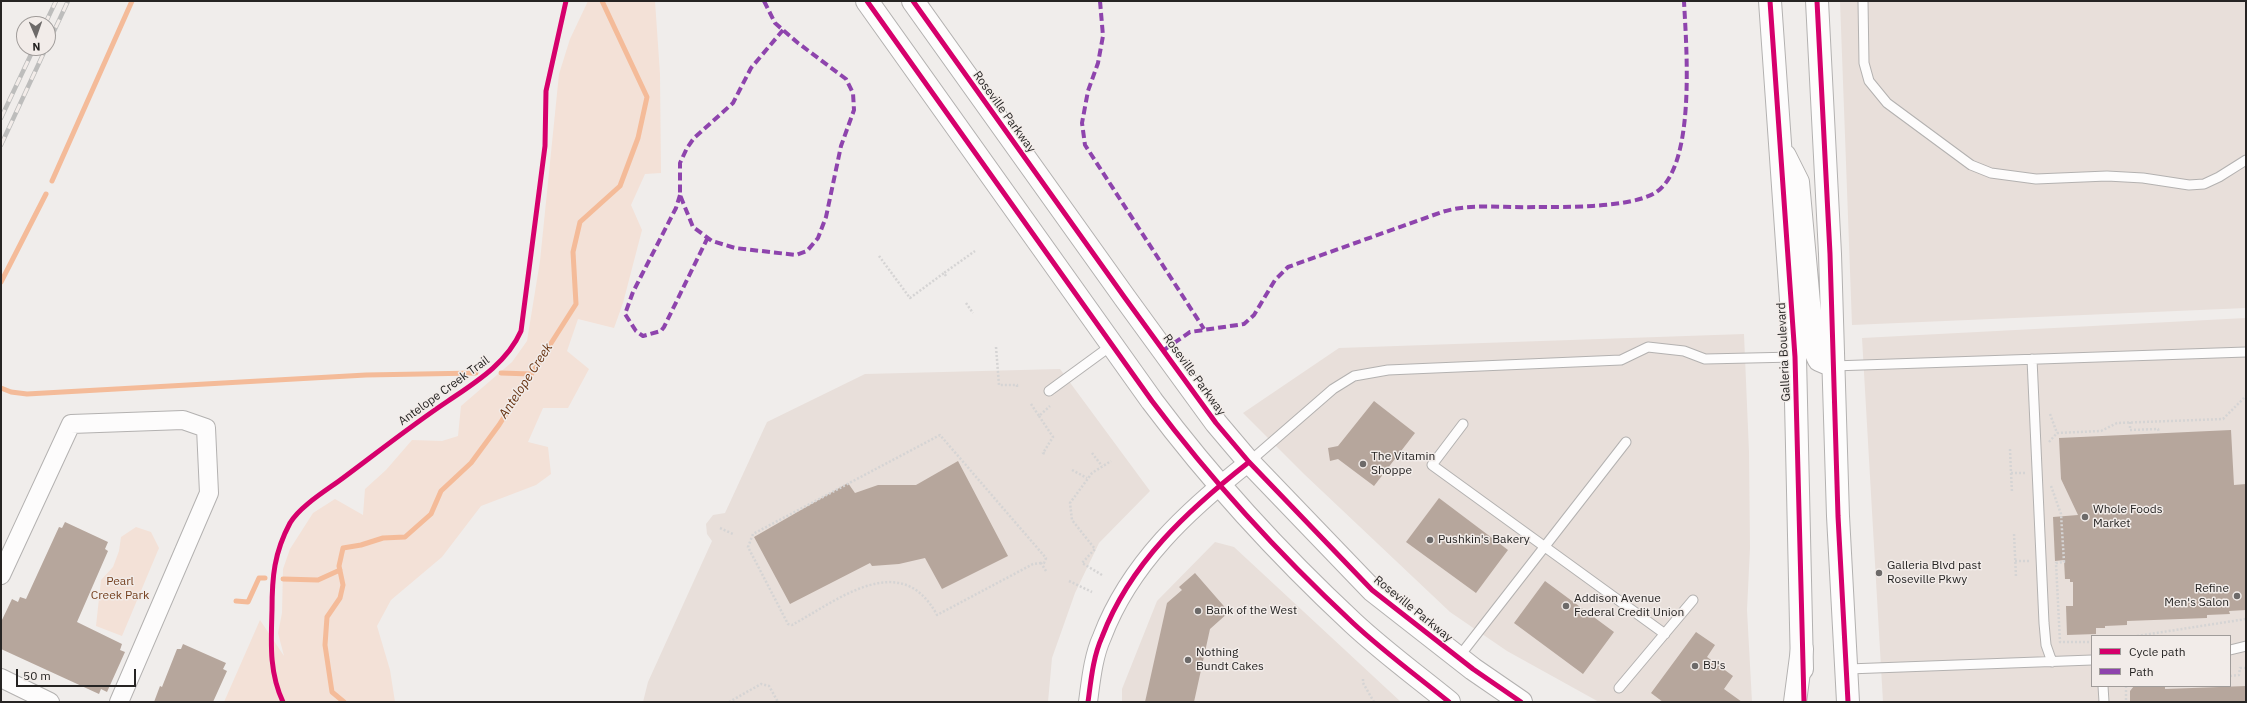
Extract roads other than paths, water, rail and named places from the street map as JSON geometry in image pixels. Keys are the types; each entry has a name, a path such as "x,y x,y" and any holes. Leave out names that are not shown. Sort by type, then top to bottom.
{"main road":[{"path":"867,1 1156,407 1219,486 1354,624 1449,702"},
{"name":"Roseville Parkway","path":"913,1 1216,423 1249,462 1372,590 1458,658 1522,702"},
{"name":"Galleria Boulevard","path":"1770,1 1795,357 1804,702"},
{"path":"1817,1 1830,254 1840,544 1848,669 1848,702"},
{"path":"1781,148 1798,182 1813,347 1819,360 1833,366"},
{"path":"1795,702 1802,649"}],"street":[{"path":"1,575 71,424 184,420 206,428 209,493 119,702"},
{"path":"1088,702 1092,672 1101,637 1134,574 1187,513 1249,462"},
{"path":"1,678 50,702"}],"lane":[{"path":"1863,1 1864,63 1869,81 1887,103 1971,165 1991,173 2036,179 2106,176 2143,178 2189,185 2204,184 2246,160"},
{"path":"1049,391 1112,345"},
{"path":"1249,462 1333,389 1354,376 1388,370 1621,360 1648,347 1684,351 1705,359 1795,357"},
{"path":"1833,366 2246,352"},
{"path":"2032,359 2044,623 2046,645 2052,662"},
{"path":"1464,424 1432,465 1544,548 1665,634"},
{"path":"1458,658 1626,442"},
{"path":"1619,688 1693,600"},
{"path":"2231,650 2246,646"},
{"path":"1848,669 2091,660"},
{"path":"2103,687 2104,702"}],"waterway":[{"path":"52,181 132,1"},
{"name":"Antelope Creek","path":"344,702 332,692 325,645 327,617 340,598 343,585 339,566 343,548 361,545 383,538 405,537 431,514 441,491 471,463 499,425 576,304 573,252 580,222 620,186 638,138 647,97 602,1"},
{"path":"1,282 46,194"},
{"path":"1,388 11,392 27,394 366,375 476,373"},
{"path":"501,373 531,374"},
{"path":"283,579 318,580 340,570"},
{"path":"236,601 248,602 259,578 265,578"}],"railway":[{"path":"49,16 56,1"},
{"path":"56,27 68,1"},
{"path":"1,118 30,56"},
{"path":"1,145 42,56"}],"place":[{"name":"The Vitamin Shoppe","path":"1363,464"},
{"name":"Whole Foods Market","path":"2085,517"},
{"name":"Pushkin's Bakery","path":"1430,540"},
{"name":"Galleria Blvd past Roseville Pkwy","path":"1879,573"},
{"name":"Refine Men's Salon","path":"2237,596"},
{"name":"Addison Avenue Federal Credit Union","path":"1566,606"},
{"name":"Bank of the West","path":"1198,611"},
{"name":"Nothing Bundt Cakes","path":"1188,660"},
{"name":"BJ's","path":"1695,666"}],"park label":[{"name":"Pearl Creek Park","path":"120,589"}]}
